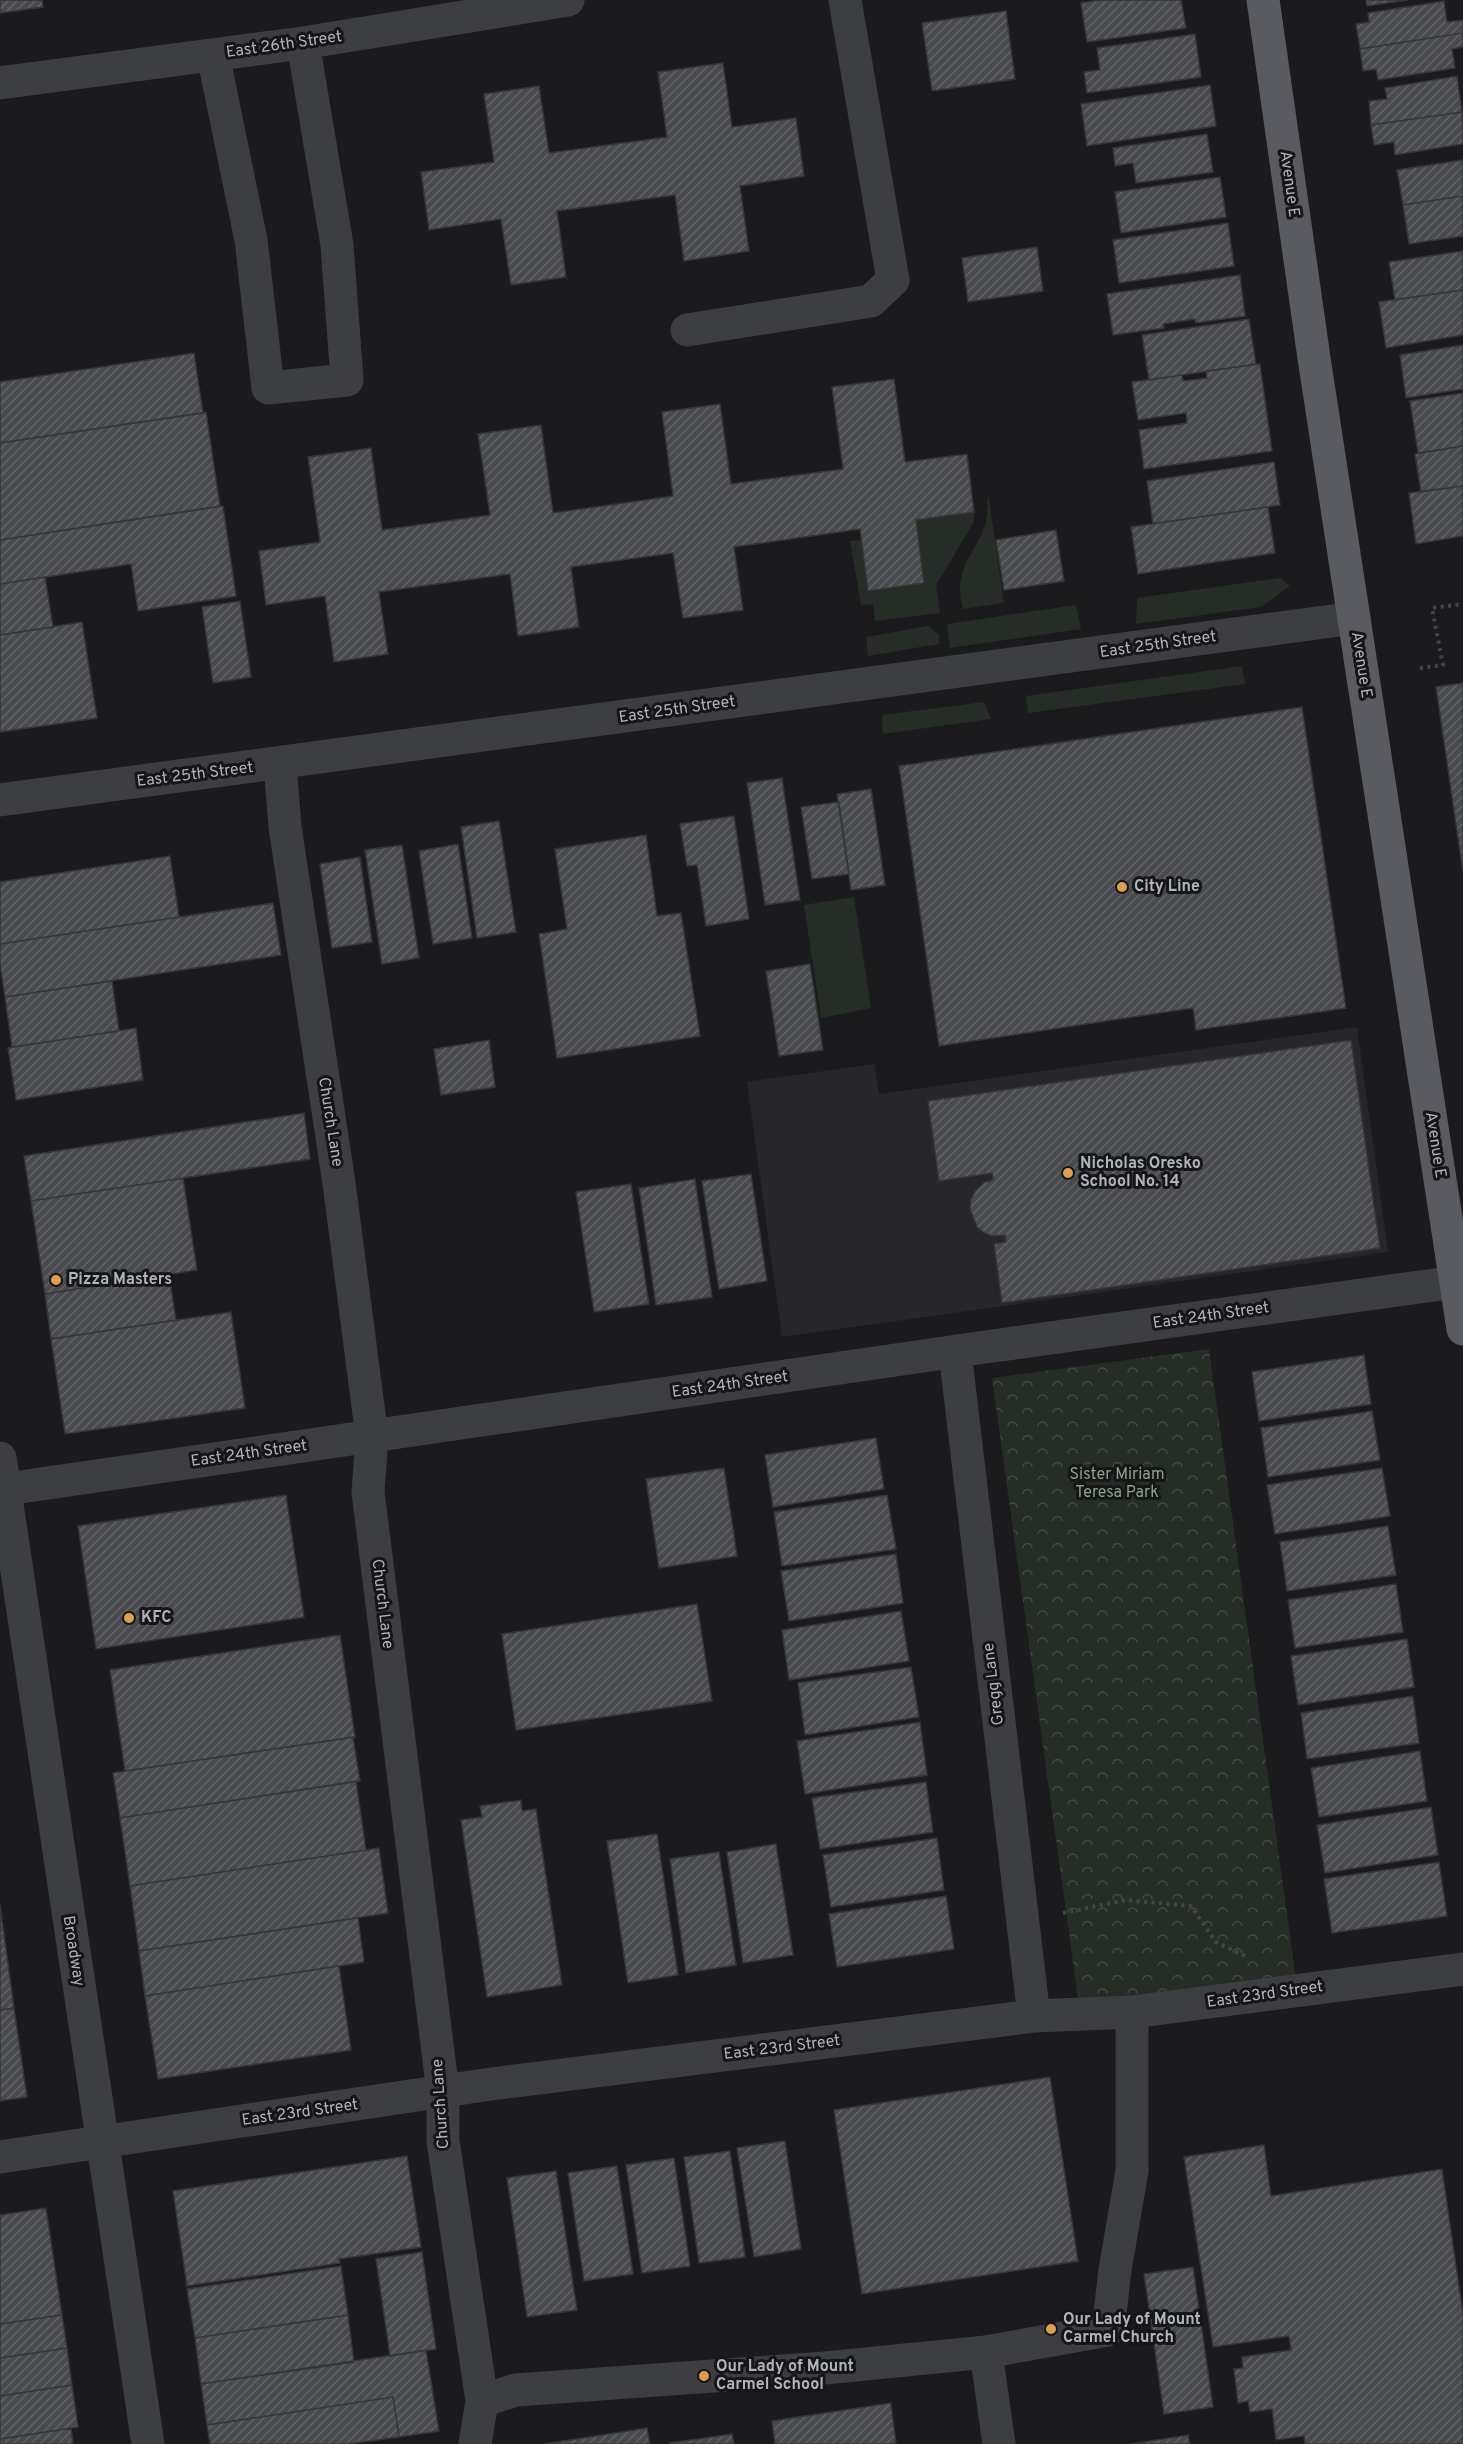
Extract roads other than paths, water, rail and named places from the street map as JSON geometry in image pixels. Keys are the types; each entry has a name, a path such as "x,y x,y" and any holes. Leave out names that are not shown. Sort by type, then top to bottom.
{"main road":[{"name":"Avenue E","path":"1263,0 1353,618 1463,1329"}],"street":[{"path":"687,330 871,301 893,280 845,0"},
{"name":"East 26th Street","path":"0,83 303,43 554,1"},
{"path":"213,55 251,240 268,388 347,380 337,245 303,43"},
{"name":"East 25th Street","path":"0,800 1353,618"},
{"name":"Church Lane","path":"280,764 285,827 339,1184 372,1437 368,1492 443,2092 442,2141 482,2401 475,2444"},
{"name":"East 24th Street","path":"1,1479 372,1437 1456,1282"},
{"name":"Gregg Lane","path":"955,1352 1034,2016"},
{"name":"Broadway","path":"1,1479 148,2444"},
{"name":"East 23rd Street","path":"0,2157 491,2084 1034,2016 1132,2012 1463,1969"},
{"path":"482,2401 516,2391 825,2368 986,2352 1108,2330 1115,2270 1132,2171 1132,2012"},
{"path":"986,2352 999,2444"}],"place":[{"name":"City Line","path":"1122,887"},
{"name":"Nicholas Oresko School No. 14","path":"1068,1173"},
{"name":"Pizza Masters","path":"56,1280"},
{"name":"KFC","path":"129,1618"},
{"name":"Our Lady of Mount Carmel Church","path":"1051,2329"},
{"name":"Our Lady of Mount Carmel School","path":"704,2376"}],"park label":[{"name":"Sister Miriam Teresa Park","path":"1117,1484"}]}
